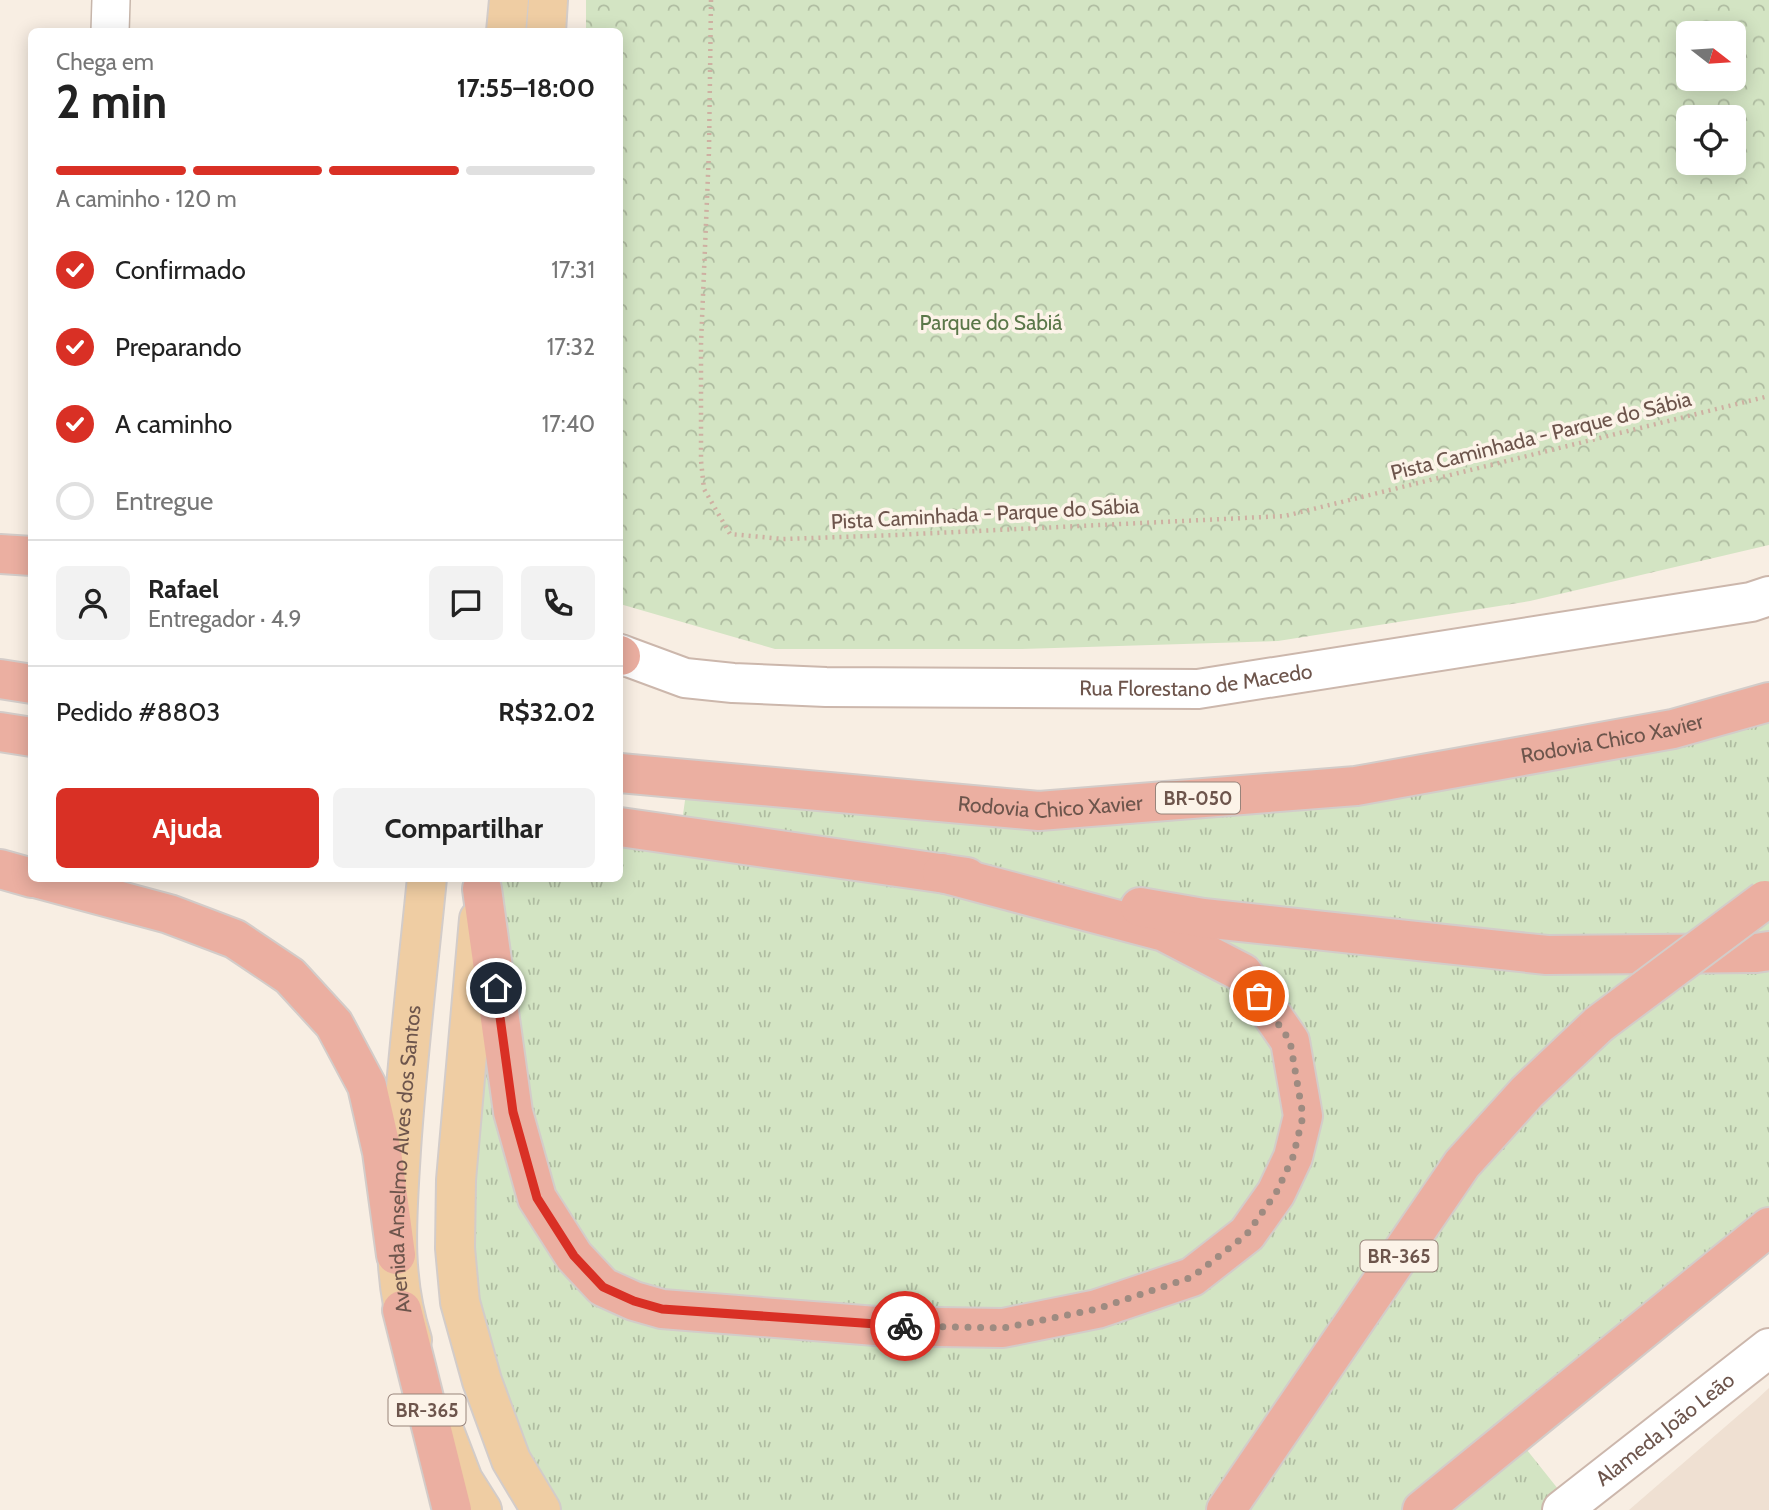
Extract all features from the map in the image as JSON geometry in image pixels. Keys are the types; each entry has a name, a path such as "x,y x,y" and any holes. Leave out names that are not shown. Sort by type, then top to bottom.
{"highway":[{"path":"0,554 28,556"},
{"path":"0,679 28,683"},
{"name":"Rodovia Chico Xavier","path":"623,773 1039,811 1356,786 1673,729 1769,702"},
{"path":"0,732 28,736"},
{"path":"623,827 942,873 1203,918 1547,955 1769,951"},
{"path":"0,869 28,877"},
{"path":"482,884 513,1112 537,1198 574,1256 603,1287 634,1301 662,1309 876,1326 1003,1328 1097,1309 1192,1277 1247,1234 1276,1193 1293,1157 1303,1116 1290,1041 1243,973 1164,932 942,873"},
{"path":"48,882 169,914 235,939 290,976 334,1024 367,1086 382,1152 396,1255"},
{"name":"BR-365","path":"1226,1510 1455,1173 1527,1091 1600,1024 1767,899"},
{"path":"1422,1510 1769,1227"},
{"name":"BR-365","path":"402,1310 452,1510"}],"main road":[{"path":"506,28 509,0"},
{"path":"546,28 548,0"},
{"name":"Rua Florestano de Macedo","path":"623,656 685,678 733,683 826,687 1198,689 1751,602 1769,596"},
{"name":"Avenida Anselmo Alves dos Santos","path":"427,882 404,1109 396,1255 402,1310 431,1397 463,1480 482,1510"},
{"path":"482,884 456,1180 455,1248 460,1302 482,1381 511,1460 541,1510"},
{"name":"Alameda João Leão","path":"1562,1510 1769,1348"}],"street":[{"path":"110,0 110,28"}],"path":[{"name":"Pista Caminhada - Parque do Sábia","path":"710,0 709,151 701,344 701,461 704,489 730,534 783,539 1284,516 1769,396"}],"shaded area":[{"path":"1769,1388 1769,1510 1629,1510 1755,1401"}],"green space":[{"name":"Parque do Sabiá","path":"586,0 1769,0 1769,545 1530,601 1278,641 1022,649 775,649 623,605 623,28 586,28"},
{"path":"1769,702 1769,1227 1515,1435 1570,1504 1562,1510 541,1510 460,1302 483,882 623,882 623,827 680,836 688,779 1039,811 1356,786"}],"way so far":[{"path":"905,1326 1003,1328 1097,1309 1192,1277 1247,1234 1276,1193 1293,1157 1303,1116 1290,1041 1259,996"}],"route":[{"path":"496,988 513,1112 537,1198 574,1256 603,1287 634,1301 662,1309 905,1326"}]}
